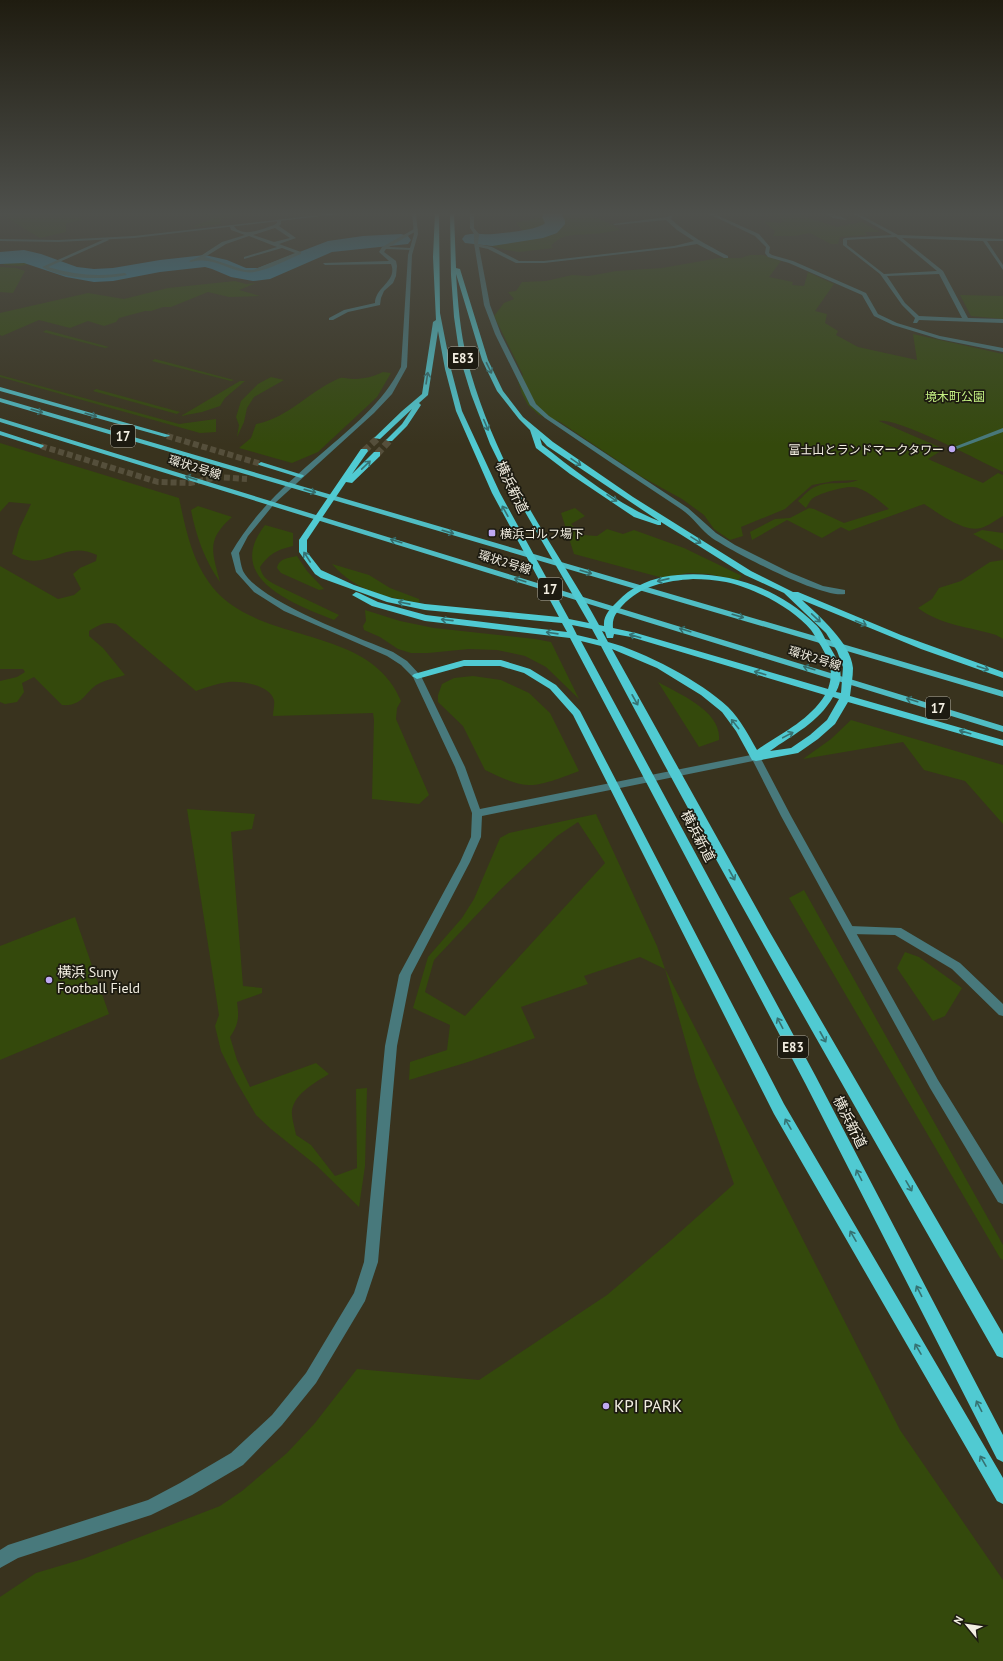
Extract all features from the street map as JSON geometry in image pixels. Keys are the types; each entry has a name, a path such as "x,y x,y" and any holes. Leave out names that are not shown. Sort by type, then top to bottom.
{"highway":[{"name":"横浜新道","path":"437,291 437,313 448,369 459,411 496,493 814,1086 1003,1454"},
{"name":"横浜新道","path":"453,291 454,304 462,354 468,377 485,424 525,507 575,590 844,1076 1003,1350"},
{"path":"463,291 485,360 500,390 521,418 556,448 630,499 748,572 787,591 859,622 941,654 1003,675"},
{"path":"390,440 405,425 425,395 437,313"},
{"path":"378,438 404,412 425,395"},
{"path":"364,451 303,540 303,552 318,572 347,591 375,604 425,618 486,624 568,635 612,646 660,666 704,692 725,710 740,729 756,757"},
{"path":"334,495 377,454"},
{"path":"318,572 350,587 390,600 425,607 562,620 633,635 864,704 1003,743"},
{"path":"616,666 610,638 608,619 621,600 636,590 655,582 694,576 714,578 741,584 770,596 796,612 813,627 828,649 835,664 834,689 814,717 799,729 775,742 756,757"},
{"path":"756,757 794,751 814,737 831,722 845,698 848,667 842,651 830,631 787,591"},
{"path":"417,676 464,662 501,663 527,671 553,687 577,713 779,1109 1003,1495"}],"main road":[{"path":"0,390 167,436"},
{"name":"環状2号線","path":"0,400 246,476 1003,694"},
{"name":"環状2号線","path":"0,420 1003,729"},
{"path":"0,433 41,446"},
{"path":"261,464 301,476"},
{"path":"246,476 285,491"}],"street":[{"path":"331,319 346,311 378,304 378,298 382,291"},
{"path":"0,1560 14,1551 151,1507 186,1489 237,1459 277,1420 311,1378 360,1296 371,1262 391,1046 405,975 465,862 476,836 477,813 460,767 417,676 404,662 390,654 287,609 257,590 240,572 235,552 242,537 253,524 285,491 337,445 388,396 398,381 404,367 408,291"},
{"path":"484,291 487,305 502,341 533,405 547,417 686,508 713,535 732,547 786,574 821,588 842,592"},
{"path":"856,291 864,294 876,315 895,324 939,337 1003,350"},
{"path":"894,291 913,315 918,318 966,320 984,318 1003,321"},
{"path":"951,291 966,320"},
{"path":"911,329 918,318"},
{"path":"952,449 1003,430"},
{"path":"477,813 756,757 786,816 934,1084 1003,1197"},
{"path":"850,930 897,931 956,966 1003,1011"}],"green space":[{"path":"0,291 14,291 13,293 0,292"},
{"path":"158,291 241,291 260,296 229,297 208,292 171,307 163,307 119,318 116,322 104,326 88,321 70,328 39,320 2,336 0,335 0,313 88,293 124,299"},
{"name":"境木町公園","path":"829,291 815,311 827,314 825,323 838,331 836,335 858,347 917,360 913,334 1003,354 1003,472 921,433 889,422 879,421 944,449 928,459 983,483 998,473 1003,475 1003,516 984,527 974,529 951,521 924,504 849,531 841,527 822,538 787,520 752,540 750,532 775,519 790,518 809,508 844,523 889,509 870,494 854,487 835,490 817,496 811,500 806,508 798,501 811,489 820,485 831,483 848,483 858,480 834,481 812,485 785,509 741,527 743,536 730,540 714,529 704,515 682,499 642,477 560,422 539,415 528,405 522,394 518,381 523,375 494,316 504,303 514,299 508,292"},
{"path":"960,295 1003,296 1003,319 971,316"},
{"path":"46,330 109,347 105,348 43,332"},
{"path":"155,359 234,380 231,381 152,361"},
{"path":"383,372 391,373 377,397 318,452 292,463 239,448 251,438 256,424 279,416 329,383 340,378 364,378"},
{"path":"0,375 179,424 216,419 216,432 200,433 0,377"},
{"path":"271,377 284,380 254,397 247,408 244,422 237,437 239,425 236,417 241,401 258,384"},
{"path":"240,381 245,381 225,398 220,406 202,412 181,416"},
{"path":"96,389 180,412 177,414 93,391"},
{"path":"0,443 179,498 189,541 197,562 208,581 228,602 252,617 337,646 363,658 385,676 401,701 397,708 396,719 429,795 419,804 372,799 373,713 273,716 274,700 267,691 255,685 241,682 229,682 217,684 196,691 116,624 105,623 99,625 89,631 89,636 103,648 125,675 100,683 91,689 80,700 69,705 62,705 34,677 22,683 24,692 17,702 5,704 0,702 0,681 17,677 25,672 23,669 0,669 0,566 58,599 74,595 81,589 73,574 80,568 96,561 97,555 86,551 77,551 36,561 23,559 12,554 19,529 31,504 9,502 0,512"},
{"path":"198,506 232,517 218,532 213,546 213,554 220,582 206,557 196,529 191,510"},
{"path":"575,508 585,516 571,524 582,535 597,536 607,529 623,534 634,530 684,548 742,576 738,580 708,574 688,573 663,578 574,554 561,513"},
{"path":"265,525 293,533 293,546 282,549 267,558 260,567 264,576 276,585 339,615 334,620 300,606 284,597 269,587 258,575 252,560 254,544"},
{"path":"982,530 1003,533 1003,550 973,534"},
{"path":"297,556 307,571 324,589 319,590 281,573 277,568 282,560"},
{"path":"1003,560 1003,639 996,635 945,622 918,608 932,599 939,588 961,581 990,562"},
{"path":"332,564 369,575 390,588 419,599 420,603 372,592 351,581"},
{"path":"365,610 400,621 434,628 551,642 579,699 546,667 525,656 497,650 469,649 411,653 398,649 380,637 364,630 363,626 366,621"},
{"path":"473,676 501,680 529,693 550,713 579,771 547,782 528,785 511,781 485,770 463,726 438,702 438,695 442,684 454,678"},
{"path":"658,682 687,698 707,712 714,720 718,730 719,740 699,747"},
{"path":"851,720 1003,765 1003,824 965,781 924,770 903,742 803,759 831,739"},
{"path":"187,809 255,814 252,829 231,832 243,986 262,988 262,993 237,1002 238,1020 230,1037 237,1060 250,1087 316,1063 329,1074 312,1084 297,1098 292,1113 296,1135 311,1145 335,1176 357,1168 356,1089 367,1088 365,1166 359,1207 317,1166 256,1115 236,1081 221,1051 215,1026 219,1015"},
{"path":"596,814 657,946 665,969 640,957 584,976 588,984 521,1007 535,1038 468,1062 409,1080 410,1062 447,1050 450,1025 413,1008 428,957 462,918 474,899 500,838 509,833","holes":["578,822 605,863 465,1016 425,992 434,960 499,891 557,836"]},
{"path":"804,890 1003,1245 1003,1260 1000,1258 789,898"},
{"name":"横浜 Suny Football Field","path":"75,917 109,1014 0,1060 0,946"},
{"path":"905,952 919,957 962,988 945,1016 933,1021 897,968"},
{"name":"KPI PARK","path":"665,969 900,1430 1003,1580 1003,1661 0,1661 0,1597 36,1573 83,1559 220,1506 242,1491 287,1453 315,1423 357,1369 479,1380 607,1295 734,1184 696,1078"}],"tunnel":[{"path":"167,436 261,464"},
{"path":"364,451 378,438"},
{"path":"377,454 390,440"},
{"path":"41,446 158,482 190,483 218,477 247,479"}],"place":[{"name":"富士山とランドマークタワー","path":"952,449"},
{"name":"横浜ゴルフ場下","path":"492,533"},
{"name":"横浜 Suny Football Field","path":"49,980"},
{"name":"KPI PARK","path":"606,1406"}]}
